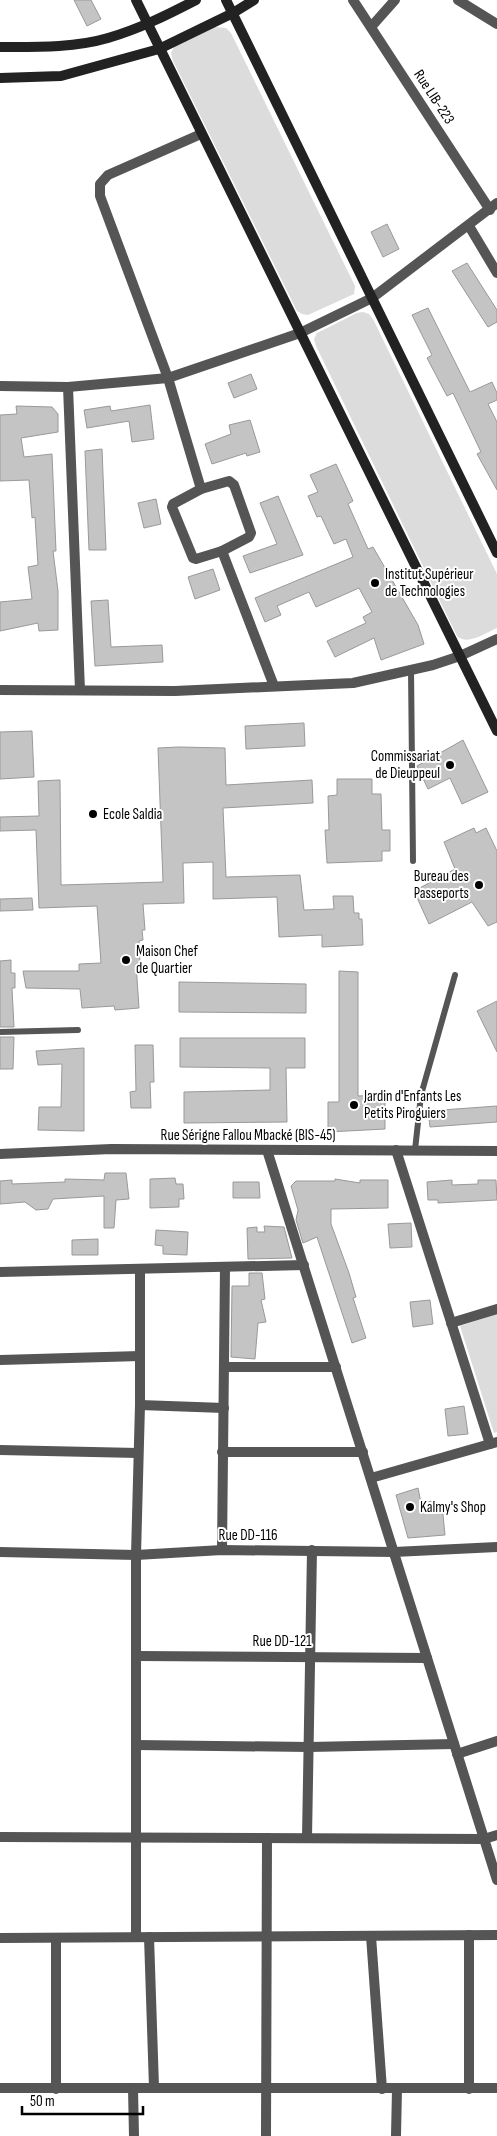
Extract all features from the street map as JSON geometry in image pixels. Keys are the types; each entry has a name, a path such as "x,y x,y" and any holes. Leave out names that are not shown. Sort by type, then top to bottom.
{"street":[{"path":"136,0 497,731"},
{"path":"0,47 72,44 106,39 147,25 196,0"},
{"path":"226,0 497,553"},
{"path":"0,78 61,76 159,49 233,13 254,0"},
{"name":"Rue LIB-223","path":"353,0 494,207"},
{"path":"371,26 395,0"},
{"path":"458,0 497,24"},
{"path":"200,489 168,378 100,196 100,184 108,175 201,134"},
{"path":"0,386 68,387 168,378 300,333 372,298 494,207"},
{"path":"469,226 497,273"},
{"path":"68,387 80,690"},
{"path":"229,481 234,485 251,534 247,540 222,551 196,559 193,558 172,507 175,502 200,489 229,481"},
{"path":"222,551 274,686"},
{"path":"0,690 175,691 353,683 411,670 460,656 497,639"},
{"name":"Rue Sérigne Fallou Mbacké (BIS-45)","path":"0,1154 111,1149 497,1151"},
{"path":"267,1150 497,1880"},
{"path":"371,1478 494,1443 451,1323 396,1150"},
{"path":"0,1272 304,1265"},
{"path":"222,1550 225,1267"},
{"path":"136,1937 136,1555 140,1405 140,1269"},
{"path":"451,1323 497,1309"},
{"path":"0,1360 140,1356"},
{"path":"224,1367 336,1367"},
{"path":"140,1405 224,1408"},
{"path":"0,1450 138,1454"},
{"path":"222,1452 362,1452"},
{"name":"Rue DD-116","path":"0,1552 136,1555 222,1550 394,1552 497,1547"},
{"path":"307,1838 312,1550"},
{"name":"Rue DD-121","path":"137,1656 427,1658"},
{"path":"136,1746 456,1749 497,1741"},
{"path":"0,1837 484,1839 497,1835"},
{"path":"266,2136 267,1838"},
{"path":"469,1935 469,2089"},
{"path":"371,1936 382,2089"},
{"path":"0,1938 497,1936"},
{"path":"149,1937 154,2087"},
{"path":"56,1938 56,2089"},
{"path":"0,2088 497,2088"},
{"path":"133,2088 134,2136"},
{"path":"396,2136 397,2089"}],"lane":[{"path":"411,670 413,861"},
{"path":"415,1150 421,1095 455,975"},
{"path":"0,1032 78,1030"}],"shaded area":[{"path":"214,27 226,28 231,33 355,286 354,294 308,315 297,311 173,61 171,53 174,47"},
{"path":"357,313 369,314 373,319 497,574 497,628 477,638 466,640 457,636 316,346 314,339 317,333"},
{"path":"497,1314 497,1432 494,1433 460,1326"}],"building":[{"path":"74,0 91,0 101,19 87,26"},
{"path":"387,224 399,249 383,257 371,232"},
{"path":"467,263 497,310 497,322 488,327 452,271"},
{"path":"428,308 470,392 492,382 497,393 497,400 488,404 497,422 497,490 477,454 481,452 453,393 447,396 427,358 432,355 412,315"},
{"path":"251,374 257,389 234,398 228,383"},
{"path":"150,405 154,439 132,442 129,421 87,428 84,410 110,406 111,411"},
{"path":"16,406 52,407 58,414 58,432 21,438 24,457 52,454 56,551 53,551 58,591 58,630 39,631 38,623 0,631 0,602 32,599 28,567 38,565 35,517 32,518 29,480 0,481 0,415 17,414"},
{"path":"250,420 260,452 247,456 246,453 212,464 205,444 231,434 229,425"},
{"path":"102,449 106,550 89,550 85,451"},
{"path":"336,464 353,501 348,504 368,549 373,547 418,625 424,644 381,660 374,638 335,657 327,641 366,623 363,617 372,612 359,588 316,607 309,592 277,606 281,615 265,622 255,598 353,557 346,539 334,544 321,516 317,517 308,496 318,492 310,475"},
{"path":"278,496 303,555 250,573 243,556 277,544 260,503"},
{"path":"156,499 161,524 144,528 138,503"},
{"path":"213,569 220,590 195,599 188,577"},
{"path":"108,600 111,647 162,645 163,662 95,666 91,601"},
{"path":"304,723 305,746 246,749 245,726"},
{"path":"32,731 34,777 0,779 0,732"},
{"path":"463,740 488,792 462,804 450,778 428,789 417,766"},
{"path":"158,748 225,748 226,785 312,780 313,803 223,808 226,877 300,875 304,910 334,909 333,896 353,896 354,913 359,913 359,919 362,919 363,945 322,947 322,935 279,937 277,897 213,899 213,862 183,863 184,903 143,904 145,930 142,930 143,940 139,941 140,964 136,964 139,1008 115,1010 114,1006 82,1008 80,989 26,988 23,971 79,971 79,964 101,963 97,906 39,908 36,830 0,831 0,817 39,816 38,781 60,780 61,885 163,882"},
{"path":"337,779 372,779 372,794 381,794 382,830 390,830 390,851 382,851 382,861 327,863 325,830 329,830 328,796 337,795"},
{"path":"474,828 476,833 486,828 497,851 497,922 488,926 472,902 429,924 414,891 455,869 444,842"},
{"path":"32,898 33,910 0,911 0,899"},
{"path":"11,960 11,973 15,973 15,988 12,988 14,1027 0,1027 0,961"},
{"path":"339,971 358,972 358,1096 385,1095 385,1129 328,1132 328,1102 339,1102"},
{"path":"179,982 306,984 306,1013 179,1012"},
{"path":"497,1001 497,1052 477,1011"},
{"path":"0,1037 14,1037 13,1069 0,1069"},
{"path":"180,1038 305,1038 305,1068 286,1068 287,1122 184,1123 184,1092 270,1090 270,1068 180,1067"},
{"path":"135,1045 153,1045 154,1082 150,1082 151,1108 131,1108 130,1092 136,1091"},
{"path":"84,1048 84,1131 38,1130 39,1107 61,1107 62,1064 38,1065 36,1051"},
{"path":"497,1106 497,1122 430,1127 428,1111"},
{"path":"105,1173 126,1173 129,1199 116,1200 114,1228 104,1228 104,1196 53,1199 48,1209 36,1210 25,1202 0,1204 0,1181 12,1180 12,1184 65,1182 65,1179 104,1180"},
{"path":"175,1178 176,1184 183,1184 184,1199 179,1199 179,1207 150,1208 150,1179"},
{"path":"335,1179 360,1183 360,1180 388,1180 388,1208 331,1209 331,1224 349,1273 356,1297 353,1298 366,1338 352,1343 317,1237 303,1243 296,1220 298,1210 291,1186 296,1181 335,1181"},
{"path":"452,1180 452,1185 478,1184 478,1180 496,1180 497,1200 438,1203 438,1200 428,1200 427,1182"},
{"path":"233,1182 259,1182 260,1198 233,1198"},
{"path":"411,1223 412,1247 390,1248 388,1224"},
{"path":"264,1226 284,1227 292,1258 248,1259 247,1228 257,1227 257,1232 265,1232"},
{"path":"156,1230 188,1232 187,1255 163,1254 163,1246 155,1245"},
{"path":"98,1239 98,1255 72,1255 72,1240"},
{"path":"249,1273 262,1273 265,1299 261,1300 266,1322 258,1323 255,1359 231,1357 232,1286 249,1286"},
{"path":"430,1300 433,1324 413,1327 410,1302"},
{"path":"464,1406 468,1434 448,1436 445,1409"},
{"path":"418,1488 421,1503 433,1501 434,1506 442,1504 445,1535 408,1538 396,1495"}],"place":[{"name":"Institut Supérieur de Technologies","path":"375,583"},
{"name":"Commissariat de Dieuppeul","path":"450,765"},
{"name":"Ecole Saldia","path":"93,814"},
{"name":"Bureau des Passeports","path":"479,885"},
{"name":"Maison Chef de Quartier","path":"126,960"},
{"name":"Jardin d'Enfants Les Petits Piroguiers","path":"354,1105"},
{"name":"Kalmy's Shop","path":"410,1507"}]}
